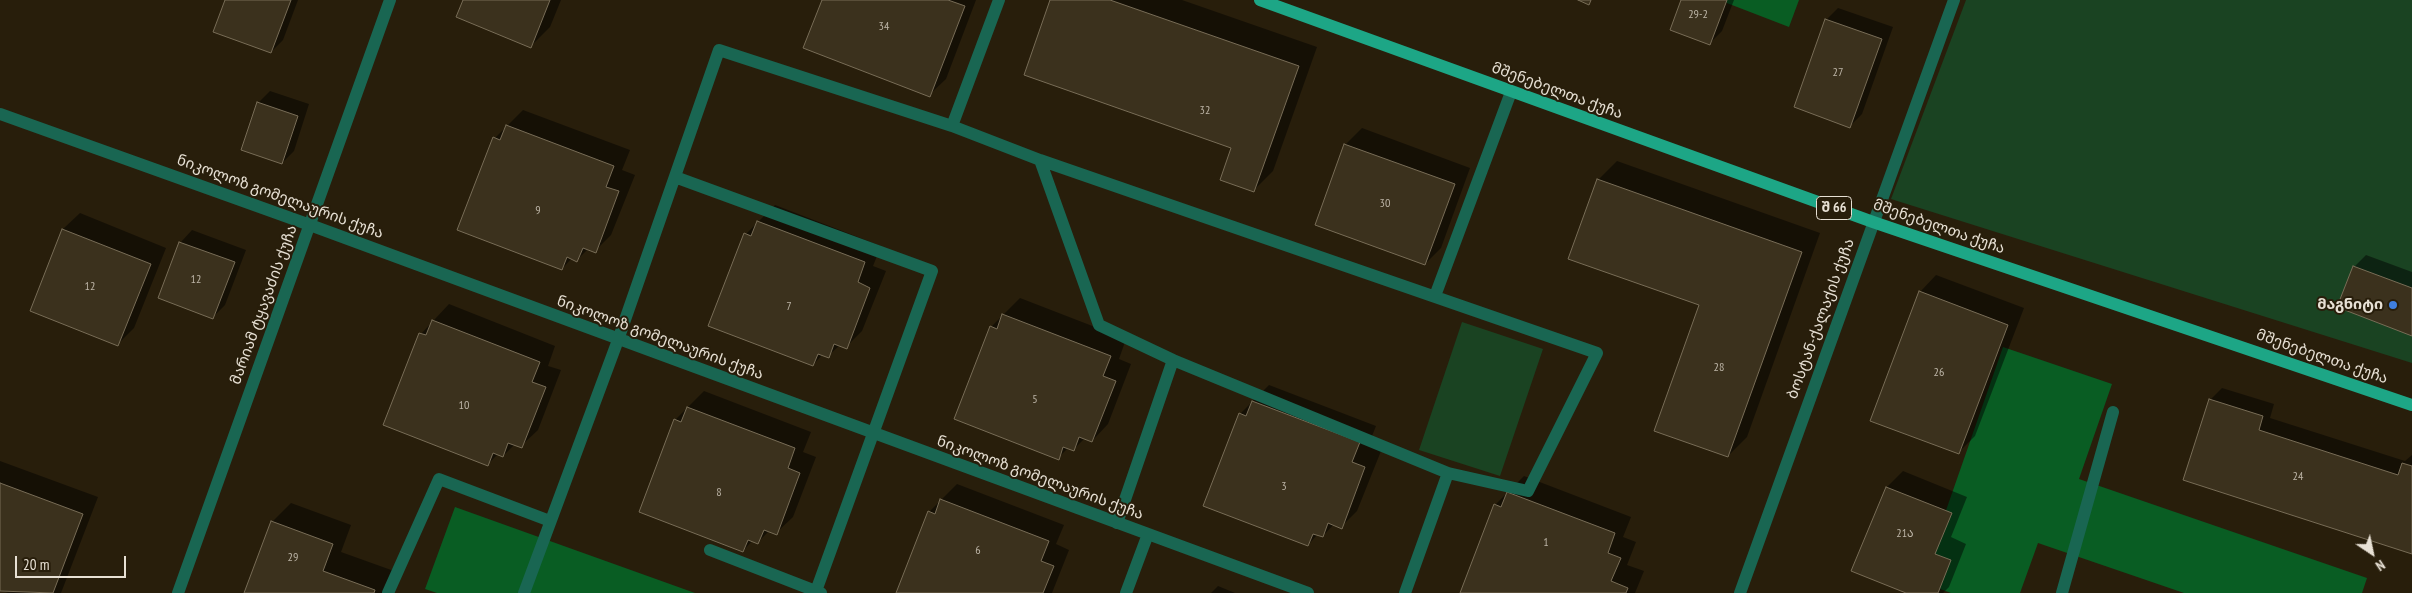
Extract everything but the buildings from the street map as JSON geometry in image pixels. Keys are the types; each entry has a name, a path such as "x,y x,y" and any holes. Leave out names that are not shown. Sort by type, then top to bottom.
{"main road":[{"name":"მშენებელთა ქუჩა","path":"1260,0 1873,222 2412,405"}],"street":[{"name":"მარიამ ტყავაძის ქუჩა","path":"178,593 390,0"},
{"path":"952,126 999,0"},
{"name":"ბოსტან-ქალაქის ქუჩა","path":"1740,593 1954,0"},
{"path":"524,593 618,340 719,50 952,126 1040,160 1597,352 1528,491 1448,473 1173,360 1099,326 1040,160"},
{"path":"1435,296 1510,92"},
{"name":"ნიკოლოზ გომელაურის ქუჩა","path":"0,114 310,224 618,340 1308,593"},
{"path":"675,177 932,271 818,592 710,550"},
{"path":"1117,523 1173,360"},
{"path":"2062,593 2113,412"},
{"path":"1405,593 1448,473"},
{"path":"388,593 439,479 550,521"},
{"path":"1126,593 1148,534"}],"green space":[{"path":"1719,0 1799,0 1789,27"},
{"path":"1966,0 2412,0 2412,363 1891,199"},
{"path":"1462,322 1543,349 1500,476 1419,450"},
{"path":"2003,347 2112,384 2079,479 2367,578 2362,593 2184,593 2038,543 2020,593 1951,593 1921,582"},
{"path":"455,507 695,593 437,593 425,589"}],"place":[{"name":"მაგნიტი","path":"2393,305"}]}
